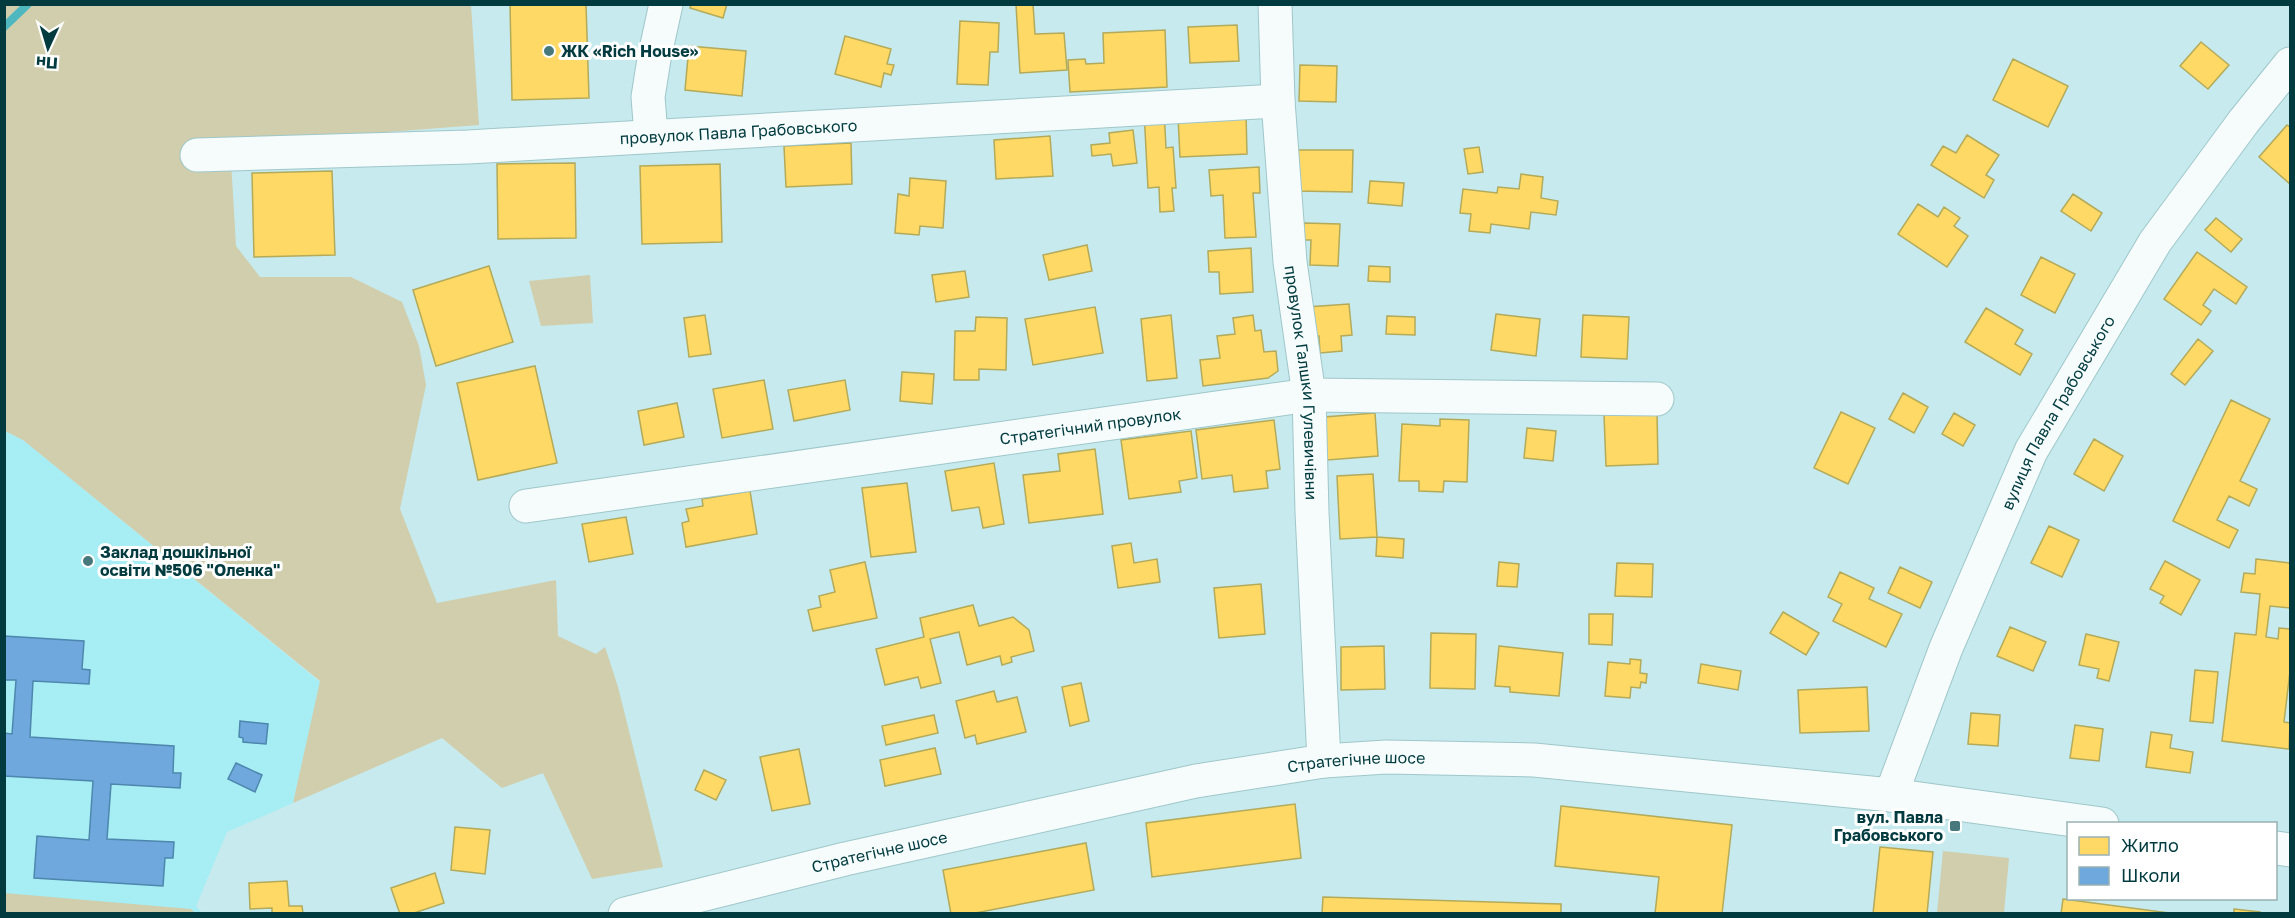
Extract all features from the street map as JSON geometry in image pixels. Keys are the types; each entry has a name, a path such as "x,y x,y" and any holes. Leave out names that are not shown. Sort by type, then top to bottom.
{"street":[{"path":"651,135 648,97 666,4"},
{"name":"провулок Галшки Гулевичівни","path":"1275,4 1278,101 1290,262 1309,395 1324,761"},
{"name":"вулиця Павла Грабовського","path":"1891,795 1946,648 2031,451 2155,242 2244,121 2290,64"},
{"name":"провулок Павла Грабовського","path":"197,155 468,147 1278,101"},
{"name":"Стратегічний провулок","path":"526,506 1309,395 1657,399"},
{"name":"Стратегічне шосе","path":"625,914 845,859 1196,781 1324,761 1386,757 1533,760 1891,795 2087,822"}],"shaded area":[{"path":"5,5 471,5 479,125 230,144 236,246 260,277 351,277 402,302 419,346 426,385 400,509 437,603 556,580 558,636 596,654 605,647 618,687 663,867 592,879 543,773 502,788 442,738 293,803 320,681 23,440 5,431"},
{"path":"590,275 593,323 541,326 529,281"},
{"name":"Заклад дошкільної освіти №506 \"Оленка\"","path":"5,431 23,440 320,682 293,803 227,832 196,906 202,913 5,914"},
{"path":"1943,851 2009,858 2004,913 1937,913"},
{"path":"4,893 191,909 195,913 5,913"}],"building: Житло":[{"name":"ЖК «Rich House»","path":"510,4 586,4 589,98 512,100"},
{"path":"691,4 727,4 723,18 690,8"},
{"path":"1033,4 1035,34 1064,33 1067,70 1020,73 1016,5"},
{"path":"960,21 999,23 998,52 990,52 988,85 957,84"},
{"path":"1237,25 1239,61 1190,63 1188,27"},
{"path":"1165,30 1167,87 1070,92 1068,60 1085,59 1086,64 1104,63 1103,33"},
{"path":"845,36 891,49 887,64 894,65 891,75 884,73 881,87 835,74"},
{"path":"2201,42 2229,65 2208,89 2180,66"},
{"path":"689,46 746,51 742,96 685,90"},
{"path":"2013,59 2068,86 2048,127 1993,100"},
{"path":"1300,65 1337,66 1336,102 1299,101"},
{"path":"1164,110 1166,148 1173,147 1176,188 1172,188 1174,211 1160,212 1159,187 1148,188 1144,111"},
{"path":"1246,114 1247,154 1180,157 1178,117"},
{"path":"2287,125 2290,127 2290,184 2259,157"},
{"path":"1133,130 1137,163 1113,166 1111,154 1092,156 1091,145 1110,143 1109,133"},
{"path":"1967,135 1999,155 1986,175 1994,180 1984,198 1931,165 1943,146 1956,153"},
{"path":"1050,136 1053,176 996,179 994,140"},
{"path":"851,143 852,184 786,187 784,146"},
{"path":"1479,147 1483,172 1468,174 1464,149"},
{"path":"1297,150 1353,150 1352,192 1297,191"},
{"path":"575,163 576,238 498,239 497,164"},
{"path":"720,164 722,242 642,244 640,166"},
{"path":"1259,167 1260,193 1253,193 1256,237 1225,238 1223,195 1211,196 1209,170"},
{"path":"332,171 335,255 254,257 252,173"},
{"path":"1521,174 1543,177 1541,198 1558,201 1556,215 1531,212 1529,229 1491,224 1490,233 1469,231 1471,214 1460,213 1463,189 1497,193 1498,187 1519,189"},
{"path":"910,178 946,181 943,228 920,226 919,235 895,233 898,194 909,196"},
{"path":"1370,181 1404,183 1402,206 1368,203"},
{"path":"2073,194 2102,213 2091,231 2061,211"},
{"path":"1918,204 1938,217 1944,207 1960,218 1954,226 1968,236 1947,267 1898,234"},
{"path":"2216,218 2242,239 2231,252 2205,230"},
{"path":"1304,223 1340,224 1338,266 1310,265 1311,240 1303,240"},
{"path":"1087,245 1092,271 1049,280 1043,255"},
{"path":"1251,248 1253,292 1220,294 1219,272 1209,272 1208,251"},
{"path":"2197,252 2247,287 2236,304 2214,289 2203,305 2211,311 2201,325 2164,299"},
{"path":"2041,257 2075,274 2055,313 2021,295"},
{"path":"489,266 513,342 436,366 413,290"},
{"path":"1369,266 1390,267 1390,282 1368,281"},
{"path":"965,271 969,297 936,302 932,275"},
{"path":"1349,304 1352,335 1341,336 1342,351 1320,353 1319,336 1309,337 1307,307"},
{"path":"1095,307 1103,353 1033,365 1025,319"},
{"path":"1986,308 2023,330 2015,344 2032,354 2020,375 1965,342"},
{"path":"1496,314 1540,319 1536,356 1491,350"},
{"path":"705,315 711,354 689,357 684,318"},
{"path":"1171,315 1177,378 1147,381 1141,319"},
{"path":"1253,315 1255,331 1261,330 1264,352 1276,351 1278,371 1268,378 1203,386 1200,360 1220,358 1217,336 1235,334 1233,318"},
{"path":"1583,315 1629,317 1627,359 1581,357"},
{"path":"1387,316 1415,317 1415,335 1386,334"},
{"path":"976,317 1007,318 1006,370 979,369 979,380 954,380 955,331 975,331"},
{"path":"2198,339 2213,351 2185,385 2171,374"},
{"path":"535,366 557,463 478,480 457,383"},
{"path":"902,372 934,374 932,404 900,401"},
{"path":"764,380 773,429 722,438 713,389"},
{"path":"845,380 850,410 794,421 788,390"},
{"path":"1903,393 1928,407 1914,433 1889,419"},
{"path":"2231,400 2270,419 2240,481 2257,489 2249,506 2229,496 2217,520 2238,530 2229,548 2173,521"},
{"path":"677,403 684,437 644,445 638,411"},
{"path":"1657,412 1658,464 1606,466 1604,414"},
{"path":"1841,412 1875,428 1848,484 1814,468"},
{"path":"1375,413 1378,456 1327,460 1324,417"},
{"path":"1954,413 1975,425 1963,446 1942,434"},
{"path":"1440,419 1469,420 1467,482 1444,481 1443,492 1419,491 1419,481 1399,481 1402,424 1440,426"},
{"path":"1274,420 1280,469 1266,471 1268,488 1234,492 1232,475 1202,479 1196,430"},
{"path":"1527,428 1556,431 1553,461 1524,458"},
{"path":"1191,431 1197,478 1179,481 1181,492 1129,499 1121,440"},
{"path":"2094,439 2123,456 2104,491 2074,474"},
{"path":"1095,449 1103,514 1029,523 1023,475 1060,471 1058,454"},
{"path":"994,463 1004,524 983,528 979,507 952,511 945,471"},
{"path":"1373,474 1377,537 1340,539 1337,476"},
{"path":"907,483 916,552 871,557 862,488"},
{"path":"750,491 757,534 686,547 682,523 689,521 686,509 703,506 702,499"},
{"path":"626,517 633,554 589,562 582,524"},
{"path":"2049,526 2079,540 2062,577 2031,563"},
{"path":"1377,537 1404,539 1403,558 1376,556"},
{"path":"1131,543 1134,563 1157,559 1160,582 1118,588 1112,546"},
{"path":"2256,559 2290,563 2290,608 2270,606 2266,637 2278,639 2279,628 2290,629 2290,671 2284,722 2290,723 2289,749 2222,741 2235,633 2256,635 2260,594 2241,592 2244,573 2255,574"},
{"path":"2165,561 2200,580 2181,615 2160,603 2164,596 2150,589"},
{"path":"865,562 877,618 813,631 808,610 821,607 819,596 835,592 830,570"},
{"path":"1499,562 1519,564 1517,587 1497,586"},
{"path":"1617,563 1653,564 1652,597 1615,596"},
{"path":"1900,567 1932,582 1920,608 1888,593"},
{"path":"1840,572 1874,588 1869,599 1902,614 1886,647 1833,621 1842,604 1828,597"},
{"path":"1261,584 1265,634 1219,638 1214,588"},
{"path":"973,605 979,626 1013,617 1029,630 1034,651 1011,657 1012,662 1002,665 1000,656 967,665 959,632 930,639 941,683 921,688 918,677 885,685 876,649 924,637 920,618"},
{"path":"1783,612 1819,633 1806,655 1770,633"},
{"path":"1589,614 1613,614 1612,645 1589,644"},
{"path":"2010,627 2046,642 2033,671 1997,656"},
{"path":"1431,633 1476,634 1475,689 1430,688"},
{"path":"2086,634 2119,642 2109,681 2097,678 2099,669 2079,665"},
{"path":"1384,646 1385,689 1341,690 1341,647"},
{"path":"1499,646 1563,653 1559,696 1510,692 1510,687 1495,686"},
{"path":"1630,659 1641,660 1640,673 1647,674 1646,683 1641,682 1640,688 1631,687 1630,698 1605,696 1608,662 1630,664"},
{"path":"1701,664 1741,671 1738,690 1698,683"},
{"path":"2195,670 2218,672 2213,723 2190,721"},
{"path":"1081,683 1089,721 1070,726 1062,687"},
{"path":"1867,687 1869,731 1800,733 1798,690"},
{"path":"994,691 997,702 1017,697 1026,732 977,744 975,735 965,738 956,701"},
{"path":"1971,713 2000,715 1998,746 1968,744"},
{"path":"934,715 938,733 886,745 882,726"},
{"path":"2075,725 2103,729 2099,761 2070,758"},
{"path":"2151,732 2172,735 2170,748 2193,752 2190,773 2146,767"},
{"path":"935,748 941,774 885,786 880,760"},
{"path":"799,749 810,804 772,811 760,757"},
{"path":"704,770 726,780 716,800 695,790"},
{"path":"1295,804 1301,858 1152,877 1146,823"},
{"path":"1561,806 1732,825 1722,914 1655,914 1659,877 1555,866"},
{"path":"455,827 490,830 485,874 451,870"},
{"path":"1086,843 1094,890 970,914 951,914 943,870"},
{"path":"1880,847 1933,852 1927,914 1873,914"},
{"path":"435,873 444,903 411,914 400,914 391,888"},
{"path":"287,881 289,906 302,906 303,914 272,914 272,908 250,909 249,883"},
{"path":"1323,897 1561,904 1561,914 1322,914"},
{"path":"2063,899 2177,914 2061,914"},
{"path":"2234,909 2260,912 2260,914 2234,914"}],"building: Школи":[{"path":"4,636 84,641 82,669 90,670 89,684 33,681 30,737 174,746 173,773 181,773 180,788 111,784 107,839 174,842 173,858 165,858 163,886 34,878 37,836 89,840 93,781 4,776 4,733 12,734 16,680 4,680"},
{"path":"240,721 268,724 266,744 243,742 243,738 239,737"},
{"path":"236,763 262,775 255,792 228,779"}],"waterway":[{"path":"4,27 28,4"}],"place":[{"name":"ЖК «Rich House»","path":"549,51"},
{"name":"Заклад дошкільної освіти №506 \"Оленка\"","path":"88,561"},
{"name":"вул. Павла Грабовського","path":"1955,826"}]}
